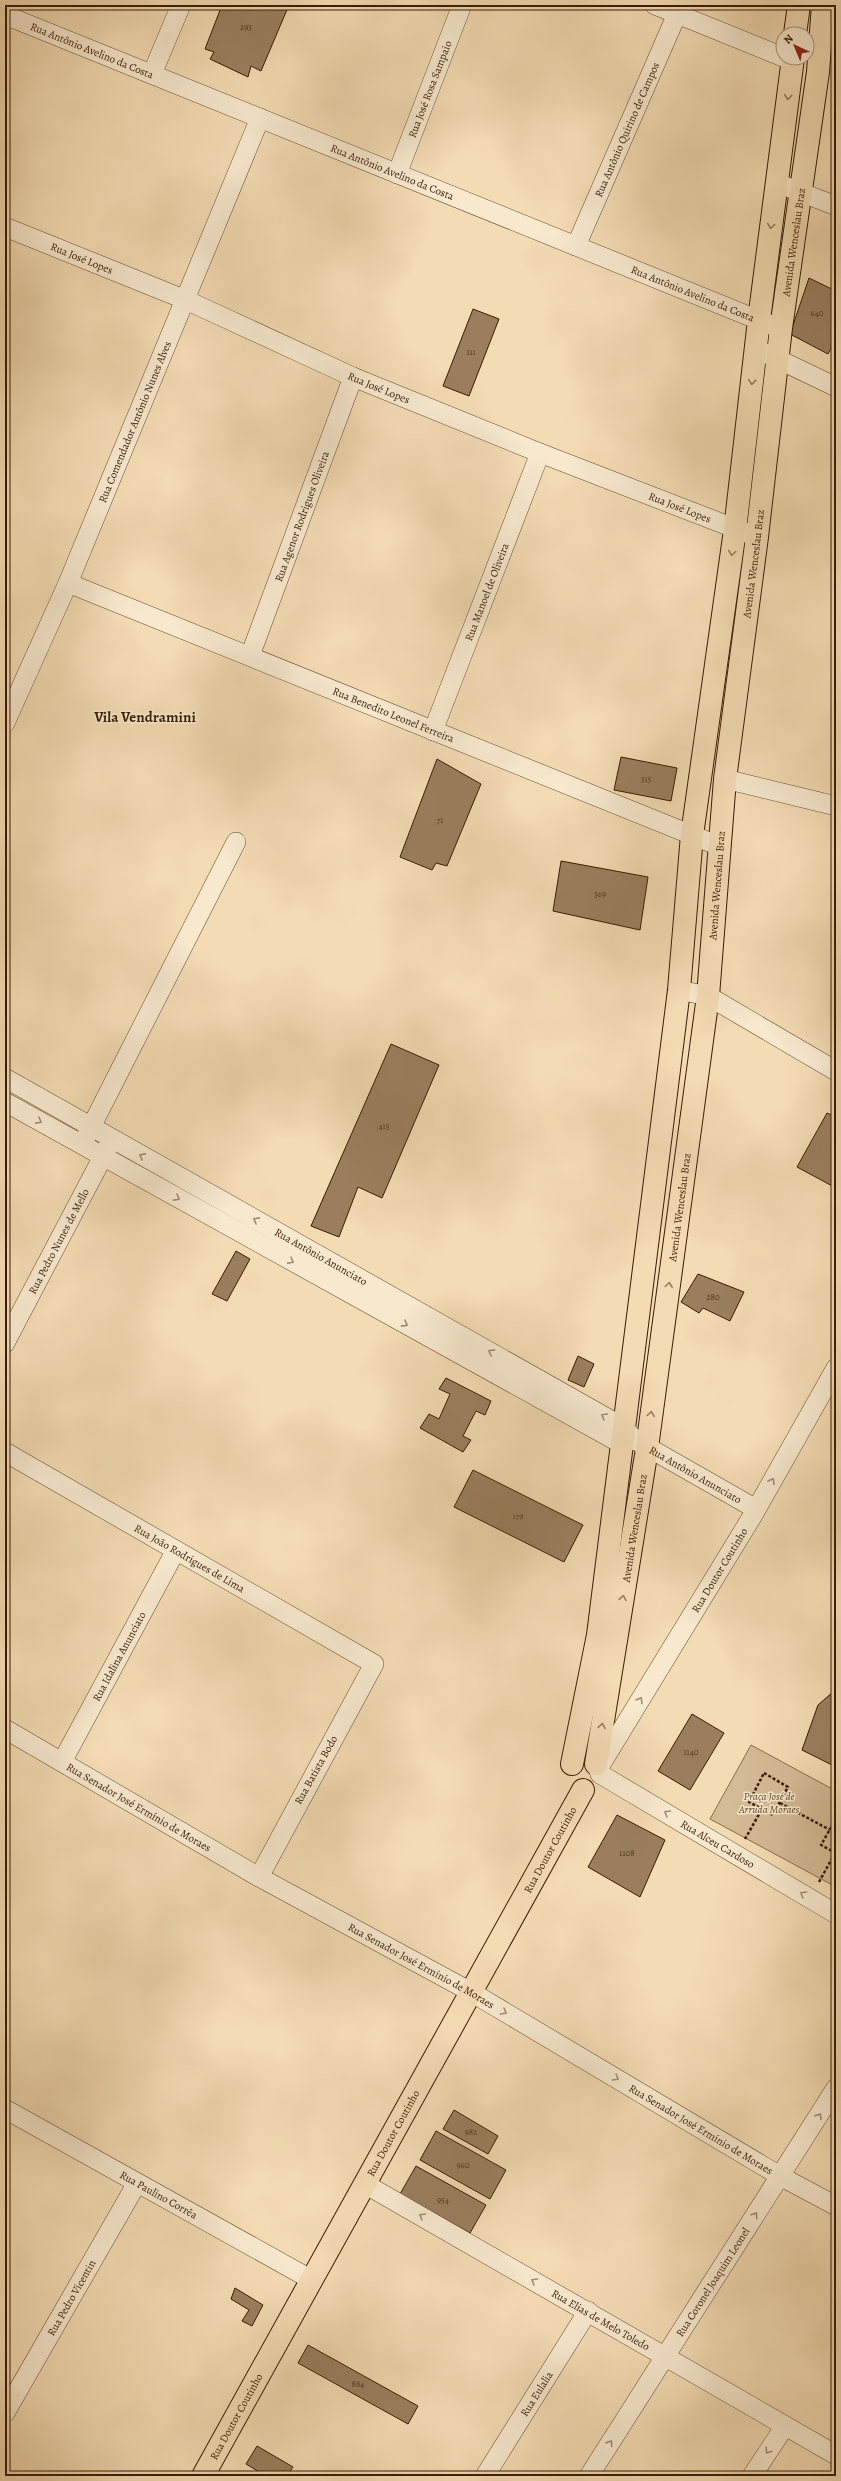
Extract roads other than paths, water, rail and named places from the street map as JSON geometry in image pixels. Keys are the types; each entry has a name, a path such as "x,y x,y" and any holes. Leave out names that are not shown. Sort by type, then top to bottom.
{"main road":[{"path":"797,26 799,5"},
{"name":"Avenida Wenceslau Braz","path":"572,1764 598,1635 631,1439 679,1212 708,996 725,779 757,537 781,328 802,192 818,72 823,5"},
{"name":"Avenida Wenceslau Braz","path":"598,1769 631,1439 651,1209 679,990 692,835 735,530 759,320 777,183 787,66"},
{"path":"651,1209 679,1212"},
{"path":"587,1759 598,1769 596,1784 583,1790 573,1787 568,1778 572,1764 587,1759"},
{"name":"Rua Doutor Coutinho","path":"203,2476 583,1790"}],"street":[{"path":"152,74 180,5"},
{"name":"Rua José Rosa Sampaio","path":"397,174 462,5"},
{"path":"655,5 775,53"},
{"name":"Rua Antônio Quirino de Campos","path":"576,246 676,14"},
{"name":"Rua Antônio Avelino da Costa","path":"5,15 781,328"},
{"path":"805,66 818,72"},
{"name":"Rua Comendador Antônio Nunes Alves","path":"5,723 68,583 260,118"},
{"path":"777,183 836,206"},
{"name":"Rua José Lopes","path":"7,233 186,300 353,377 540,453 735,530 757,537"},
{"path":"756,349 836,387"},
{"name":"Rua Agenor Rodrigues Oliveira","path":"250,656 353,377"},
{"name":"Rua Manoel de Oliveira","path":"433,731 540,453"},
{"name":"Rua Benedito Leonel Ferreira","path":"68,583 719,846"},
{"path":"725,779 836,806"},
{"path":"82,1146 236,842"},
{"path":"679,990 708,996 836,1071"},
{"name":"Rua Antônio Anunciato","path":"5,1078 92,1127 314,1263 756,1509"},
{"name":"Rua Antônio Anunciato","path":"5,1102 103,1157 314,1263"},
{"name":"Rua Pedro Nunes de Mello","path":"5,1343 112,1139"},
{"name":"Rua Doutor Coutinho","path":"598,1769 756,1509 836,1368"},
{"name":"Rua João Rodrigues de Lima","path":"5,1452 374,1664"},
{"name":"Rua Idalina Anunciato","path":"62,1762 176,1550"},
{"name":"Rua Batista Bodo","path":"259,1877 374,1664"},
{"name":"Rua Senador José Ermínio de Moraes","path":"5,1729 259,1877 471,1992 780,2176 836,2206"},
{"name":"Rua Alceu Cardoso","path":"598,1769 836,1914"},
{"name":"Rua Coronel Joaquim Leonel","path":"589,2476 836,2088"},
{"name":"Rua Paulino Corrêa","path":"5,2110 312,2280"},
{"name":"Rua Pedro Vicentin","path":"5,2413 136,2183"},
{"name":"Rua Elias de Melo Toledo","path":"365,2184 836,2455"},
{"name":"Rua Eulalia","path":"485,2476 588,2312"},
{"path":"752,2476 785,2426"}],"district":[{"name":"Vila Vendramini","path":"145,717"}],"park label":[{"name":"Praça José de Arruda Moraes","path":"769,1802"}]}
